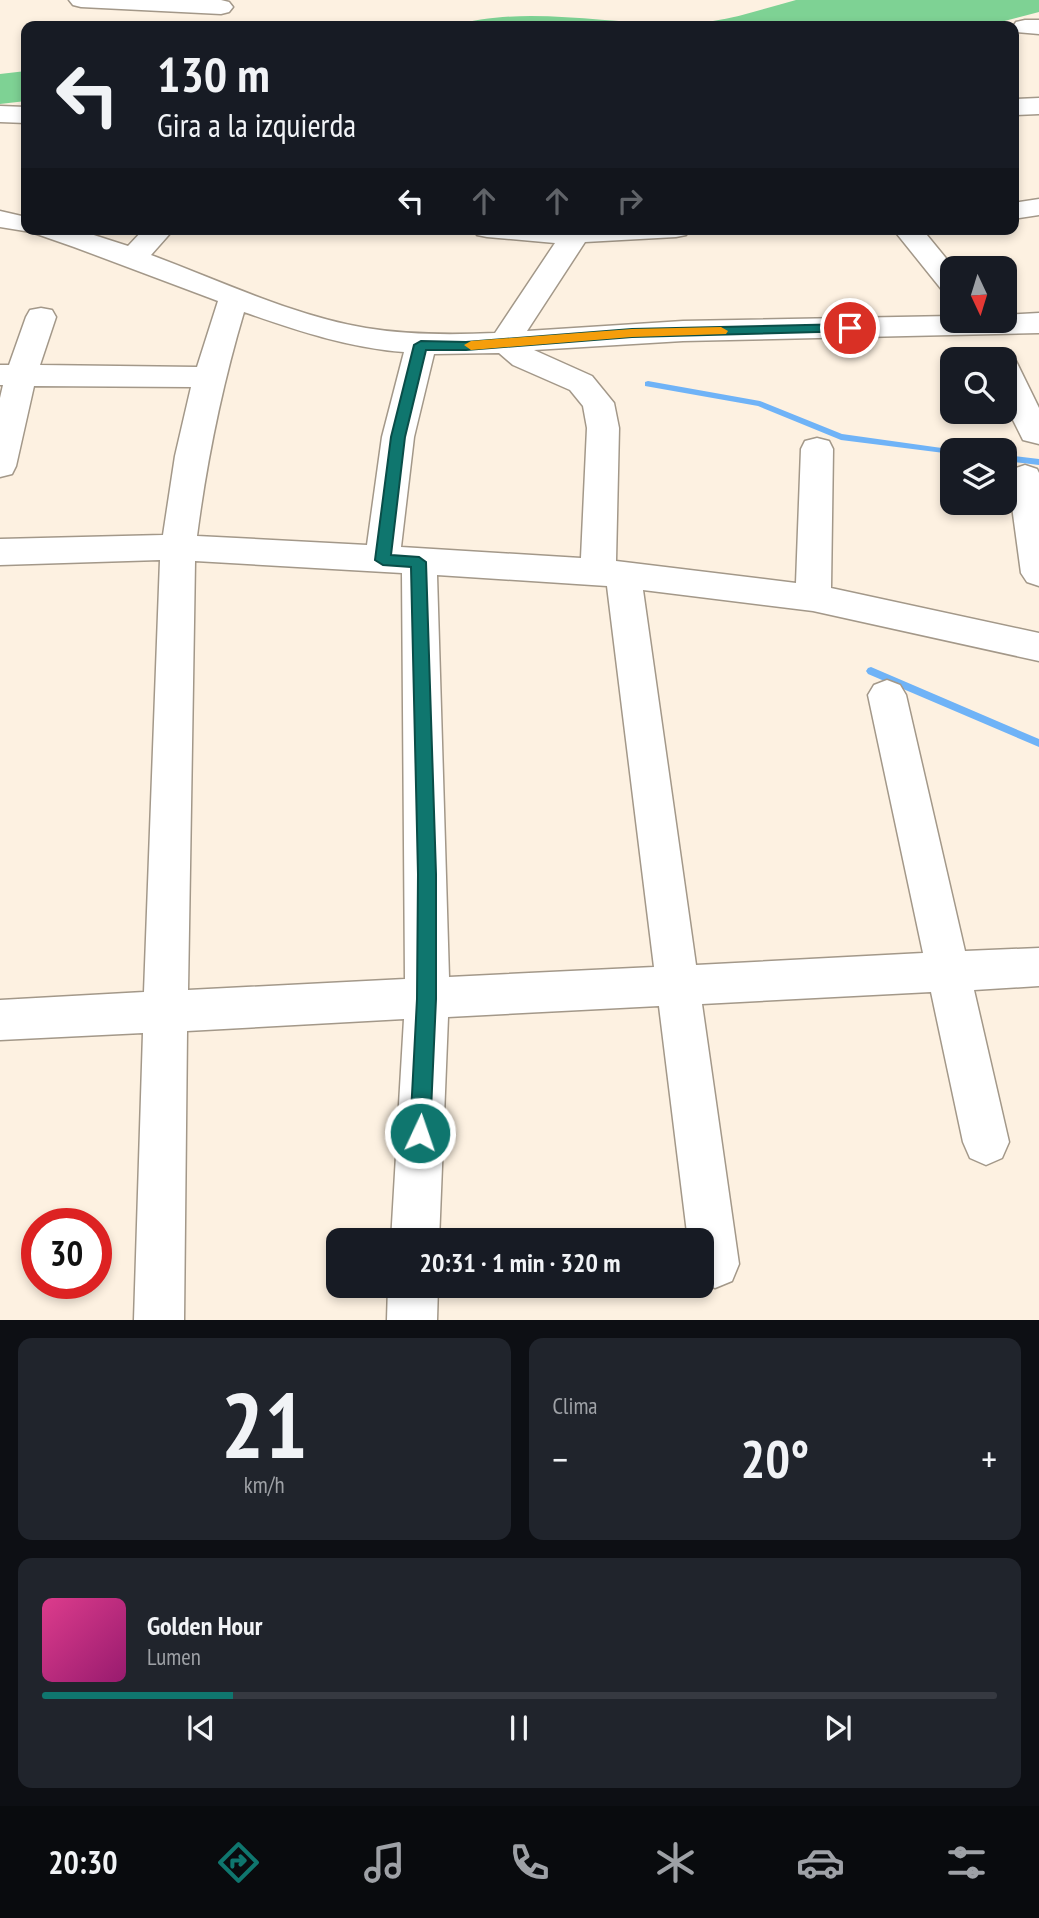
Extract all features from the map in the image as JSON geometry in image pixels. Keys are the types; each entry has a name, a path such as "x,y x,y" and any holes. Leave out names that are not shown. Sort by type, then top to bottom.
{"street":[{"path":"81,0 221,7"},
{"path":"1019,107 1039,106"},
{"path":"0,114 21,115"},
{"path":"1019,210 1039,207"},
{"path":"0,219 21,224"},
{"path":"61,235 332,330 421,345 466,346 632,333 940,324"},
{"path":"132,258 154,235"},
{"path":"505,341 576,235"},
{"path":"912,235 940,269"},
{"path":"159,1320 164,1012 178,547 191,456 209,377 234,297"},
{"path":"0,466 10,375 41,317"},
{"path":"1017,323 1039,323"},
{"path":"505,341 524,358 581,383 598,403 603,428 610,574 677,985 715,1264"},
{"path":"416,1228 426,999 427,874 401,561 398,437 421,345"},
{"path":"10,375 209,377"},
{"path":"1017,395 1034,432 1039,433"},
{"path":"813,598 817,449"},
{"path":"1025,477 1039,573"},
{"path":"0,552 178,547 610,574 813,598 1039,647"},
{"path":"887,695 986,1142"},
{"path":"0,1020 1039,967"},
{"path":"412,1320 413,1298"}],"green space":[{"path":"796,0 1039,0 1039,12 1004,21 713,21"},
{"path":"517,16 620,21 475,21"},
{"path":"21,72 21,102 0,104 0,74"}],"waterway":[{"path":"648,384 760,404 841,437 940,449"},
{"path":"1017,459 1039,462"},
{"path":"871,671 1039,743"}],"slow traffic":[{"path":"471,345 632,333 721,331"}],"route":[{"path":"420,1133 426,999 427,874 419,562 383,560 398,437 421,345 466,346 632,333 850,328"}]}
